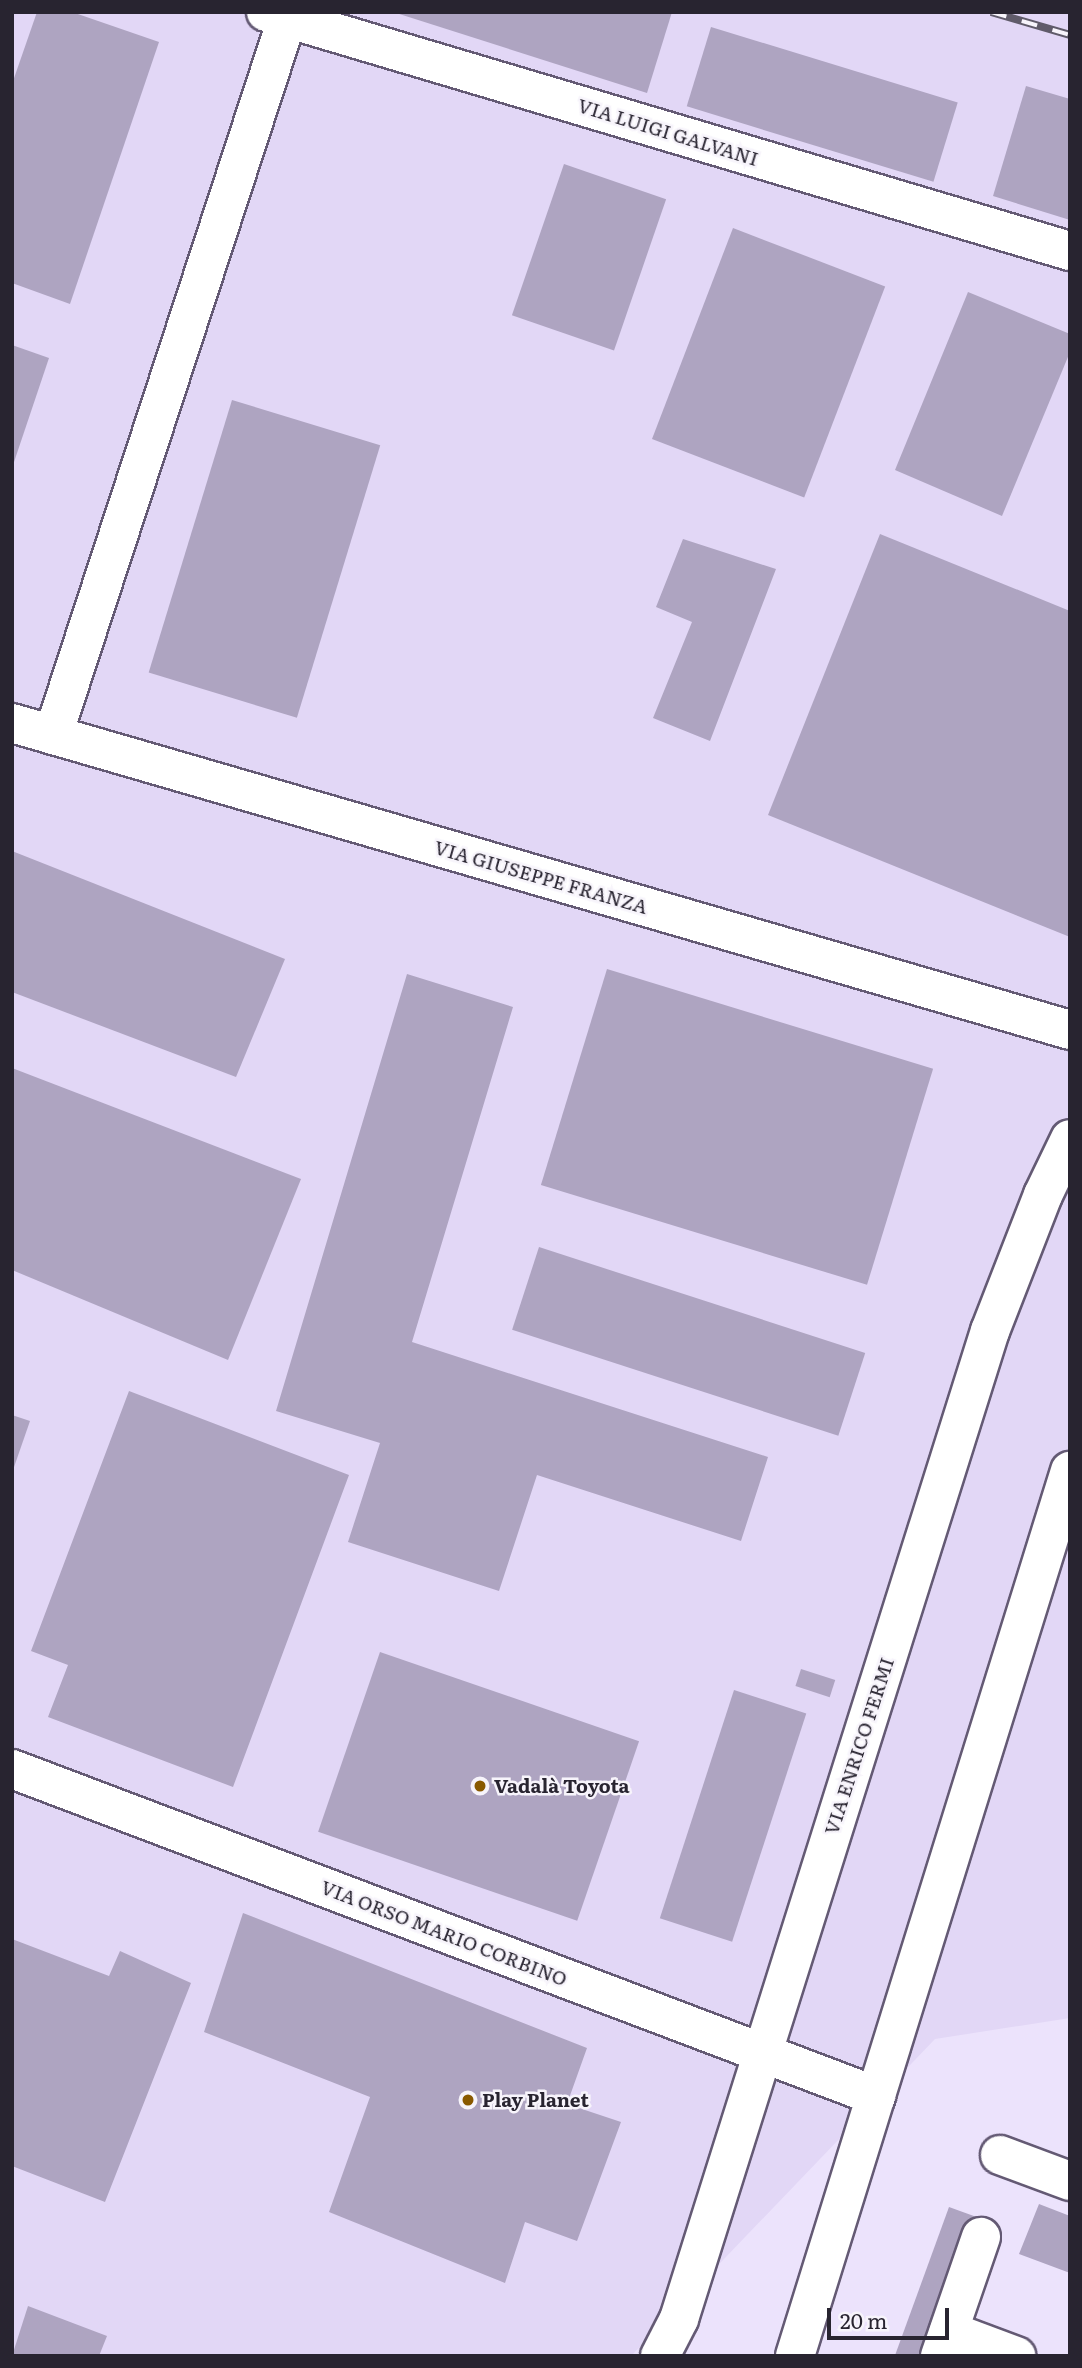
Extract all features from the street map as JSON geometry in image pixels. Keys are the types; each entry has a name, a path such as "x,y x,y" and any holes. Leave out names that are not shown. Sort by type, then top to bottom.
{"street":[{"name":"VIA LUIGI GALVANI","path":"277,16 1070,251"},
{"path":"53,735 277,16"},
{"name":"VIA GIUSEPPE FRANZA","path":"12,723 1070,1030"},
{"name":"VIA ENRICO FERMI","path":"660,2356 679,2319 990,1331 1043,1195 1070,1139"},
{"path":"795,2356 1070,1471"},
{"name":"VIA ORSO MARIO CORBINO","path":"12,1769 876,2096"},
{"path":"1000,2155 1070,2181"},
{"path":"981,2236 945,2343 1016,2356"}],"shaded area":[{"path":"12,12 1070,12 1070,2018 935,2039 631,2356 12,2356"}],"building":[{"path":"37,12 72,12 159,42 70,304 12,283 12,84"},
{"path":"393,12 672,12 647,93"},
{"path":"711,27 958,102 933,182 687,106"},
{"path":"1026,86 1070,99 1070,220 993,196"},
{"path":"564,164 666,199 614,350 512,315"},
{"path":"733,228 885,286 804,497 652,439"},
{"path":"968,292 1070,334 1070,352 1002,516 895,470"},
{"path":"12,345 49,358 13,465 12,465"},
{"path":"232,400 380,445 297,718 149,673"},
{"path":"880,534 1070,611 1070,937 768,815"},
{"path":"683,539 776,569 710,741 653,718 692,622 656,607"},
{"path":"12,851 285,959 236,1077 12,992"},
{"path":"607,969 933,1069 867,1285 541,1185"},
{"path":"407,974 513,1007 412,1342 768,1457 741,1541 537,1475 499,1591 348,1542 380,1443 276,1411"},
{"path":"12,1068 301,1179 228,1360 12,1270"},
{"path":"539,1247 865,1353 838,1436 512,1330"},
{"path":"129,1391 349,1475 233,1787 48,1717 68,1665 31,1651"},
{"path":"12,1415 30,1421 13,1470 12,1470"},
{"name":"Vadalà Toyota","path":"380,1652 639,1741 577,1921 318,1832"},
{"path":"801,1669 835,1680 830,1697 795,1686"},
{"path":"734,1690 806,1713 732,1942 660,1918"},
{"name":"Play Planet","path":"243,1913 587,2048 567,2104 621,2122 577,2241 525,2222 505,2283 329,2212 370,2097 204,2032"},
{"path":"12,1939 109,1976 120,1951 191,1983 105,2202 12,2166"},
{"path":"1039,2204 1070,2216 1070,2273 1019,2254"},
{"path":"949,2207 980,2218 930,2356 895,2355"},
{"path":"28,2306 107,2336 99,2356 12,2356"}],"railway":[{"path":"991,12 1070,35"}],"place":[{"name":"Vadalà Toyota","path":"480,1786"},
{"name":"Play Planet","path":"468,2100"}]}
